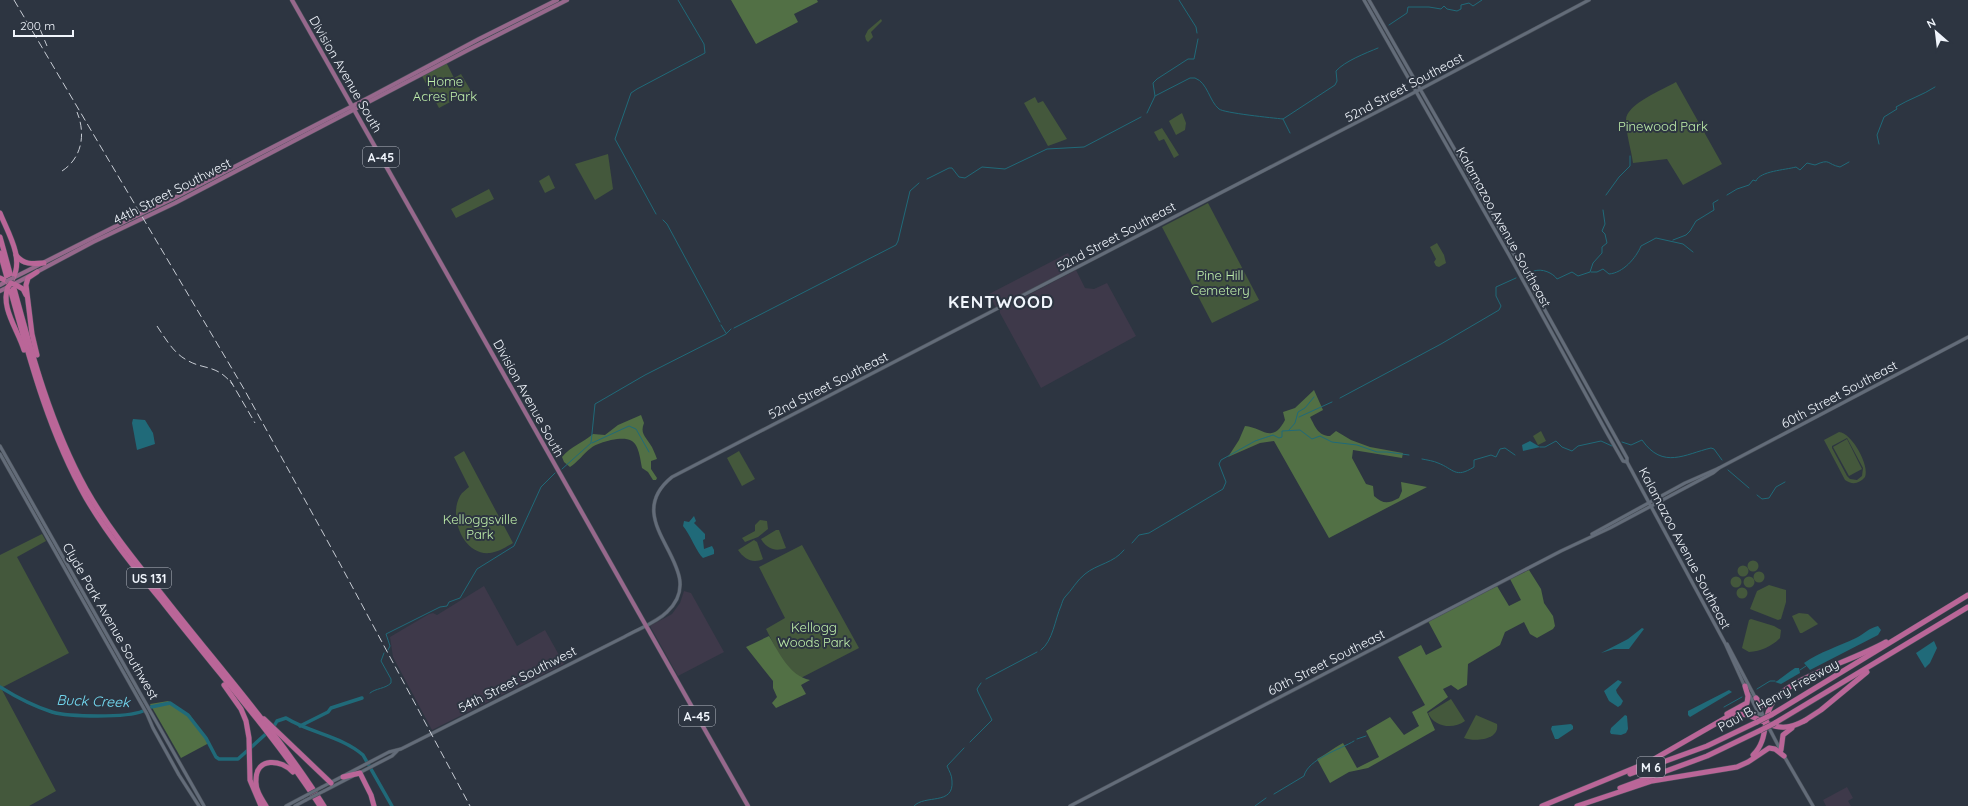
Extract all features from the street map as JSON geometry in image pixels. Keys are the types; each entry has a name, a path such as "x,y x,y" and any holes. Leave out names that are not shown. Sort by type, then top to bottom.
{"highway":[{"path":"0,213 18,264 5,303 10,318"},
{"name":"US 131","path":"0,237 46,397 69,455 96,507 124,547 270,731 326,806"},
{"path":"14,251 18,257 25,262 32,264 44,263"},
{"name":"US 131","path":"0,253 46,411 70,469 101,521 117,544 197,646 270,731 319,805"},
{"path":"37,272 26,282 33,337 46,397"},
{"path":"11,282 25,292 28,303"},
{"path":"0,300 21,341 46,411"},
{"name":"Paul B. Henry Freeway","path":"1542,806 1700,748 1757,722 1942,613 1968,596"},
{"name":"Paul B. Henry Freeway","path":"1572,806 1707,756 1775,723 1968,607"},
{"path":"1756,698 1764,705 1793,684 1812,674 1873,649 1942,613"},
{"path":"1781,750 1781,738 1784,733 1821,710 1868,671 1946,621"},
{"path":"197,646 242,711 248,727 251,783 261,806"},
{"path":"1716,770 1739,764 1755,754 1764,740 1766,722 1772,703 1781,693 1793,684"},
{"path":"1696,735 1721,716 1746,704 1748,698 1745,686"},
{"path":"1542,806 1640,767 1723,718 1734,714 1749,715 1777,727 1785,727 1806,720"},
{"path":"270,731 331,783"},
{"path":"1577,806 1652,782 1745,764 1768,748 1775,749 1784,756"},
{"path":"266,806 257,788 256,777 262,766 274,762 288,767 319,805"},
{"path":"343,777 360,773 371,795 374,806"},
{"path":"353,776 360,779 369,797 371,806"}],"main road":[{"name":"Division Avenue South","path":"292,0 748,806"},
{"path":"353,108 470,43 557,0"},
{"path":"353,108 567,0"},
{"name":"Kalamazoo Avenue Southeast","path":"1364,0 1477,197 1623,461 1627,462"},
{"name":"Kalamazoo Avenue Southeast","path":"1369,0 1490,211 1624,452 1627,462 1726,643 1759,714 1762,715 1812,806"},
{"name":"52nd Street Southeast","path":"658,494 668,480 686,469 1420,90 1589,0"},
{"path":"546,10 549,8 550,4"},
{"path":"1378,25 1384,32 1387,31"},
{"path":"1386,39 1390,38 1394,43"},
{"path":"468,50 470,43"},
{"path":"460,54 462,48"},
{"path":"1422,102 1425,103 1443,136 1448,137"},
{"name":"44th Street Southwest","path":"0,291 11,282 44,263 223,173 308,128 353,108"},
{"name":"44th Street Southwest","path":"11,282 37,272 216,181 305,135 353,108"},
{"path":"305,135 308,128"},
{"path":"294,140 295,135"},
{"path":"284,146 287,139"},
{"path":"1448,146 1455,156 1459,157"},
{"path":"1460,169 1464,168 1473,181"},
{"path":"216,181 216,179 223,173"},
{"path":"1477,197 1486,210 1490,211"},
{"path":"1489,219 1493,221 1506,241"},
{"path":"1512,261 1523,277 1526,277"},
{"name":"60th Street Southeast","path":"1070,806 1590,536 1679,492 1719,468 1968,337"},
{"path":"1601,421 1604,421 1613,433"},
{"name":"Clyde Park Avenue Southwest","path":"0,446 60,552 147,714 158,738 199,806"},
{"path":"1618,452 1624,452"},
{"name":"Clyde Park Avenue Southwest","path":"0,454 56,554 85,600"},
{"name":"60th Street Southeast","path":"1590,536 1596,531 1683,484 1719,468"},
{"path":"1679,492 1683,488 1683,484"},
{"name":"54th Street Southwest","path":"286,806 360,773 392,756 397,751 663,616 671,608 680,588 679,571 676,563 655,523 654,507 658,494"},
{"path":"1619,523 1620,518"},
{"path":"56,554 60,552"},
{"name":"Kalamazoo Avenue Southeast","path":"1726,643 1756,698 1763,712 1762,715"},
{"name":"Clyde Park Avenue Southwest","path":"111,647 168,741 204,806"},
{"path":"158,738 163,738 168,741"},
{"name":"54th Street Southwest","path":"323,789 331,783 390,752 397,751"},
{"path":"179,775 183,777 186,774"},
{"name":"54th Street Southwest","path":"295,806 304,799"}],"shaded area":[{"path":"1068,253 1075,266 996,308 989,294"},
{"path":"1076,270 1085,288 1094,289 1107,283 1136,336 1041,388 1000,313 1000,310"},
{"path":"484,586 517,646 545,630 564,664 432,730 393,657 390,637 429,614 433,613 437,615"},
{"path":"684,591 691,593 724,652 678,676 650,626 672,614 680,603"},
{"path":"1847,787 1853,798 1848,801 1851,806 1826,806 1823,800"}],"green space":[{"path":"731,0 817,0 818,2 794,14 798,22 756,44"},
{"path":"881,19 882,21 871,32 873,37 868,42 865,36 868,30"},
{"name":"Home Acres Park","path":"446,62 454,78 461,74 471,91 439,108 422,76"},
{"name":"Pinewood Park","path":"1676,82 1722,164 1683,185 1667,159 1633,163 1626,125 1628,114 1632,108 1646,98"},
{"path":"1035,97 1038,103 1043,101 1067,139 1048,146 1024,103"},
{"path":"1182,113 1186,123 1185,130 1176,135 1169,121"},
{"path":"1162,128 1179,155 1174,158 1164,139 1159,141 1154,132"},
{"path":"608,154 613,189 595,200 575,164"},
{"path":"549,175 555,188 545,193 539,181"},
{"path":"489,189 494,199 456,218 451,209"},
{"name":"Pine Hill Cemetery","path":"1208,203 1259,300 1212,323 1162,227"},
{"path":"1437,243 1444,255 1446,263 1439,267 1436,266 1434,262 1436,259 1430,247"},
{"path":"1314,390 1323,410 1310,417 1315,427 1320,432 1326,436 1330,436 1336,431 1351,440 1370,447 1403,453 1402,458 1353,450 1352,458 1366,484 1373,486 1374,496 1383,502 1392,501 1399,498 1402,491 1401,482 1427,487 1329,538 1274,441 1260,443 1228,457 1239,440 1245,426 1266,433 1276,432 1285,420 1283,412 1295,408"},
{"path":"641,415 644,423 644,434 657,459 651,461 651,469 657,478 656,480 653,480 648,472 642,468 637,447 631,440 626,439 611,440 595,445 570,467 564,462 562,457 566,453 593,434 605,435 618,425"},
{"path":"1541,431 1546,441 1538,445 1533,436"},
{"path":"1839,432 1849,438 1859,451 1865,465 1865,477 1855,483 1850,483 1845,480 1824,440","holes":["1847,438 1863,468 1862,476 1857,480 1850,479 1832,446"]},
{"path":"1847,439 1862,469 1849,476 1833,447"},
{"name":"Kelloggsville Park","path":"464,451 513,543 496,552 481,552 473,548 466,542 457,524 457,505 463,492 469,487 454,457"},
{"path":"739,451 755,479 742,486 727,458"},
{"path":"760,520 767,521 768,529 758,537 745,542 742,538 755,531 755,525"},
{"path":"776,530 779,530 786,548 778,550 772,549 761,539"},
{"path":"42,534 46,541 17,557 69,653 1,688 56,791 29,806 0,806 0,555"},
{"path":"754,540 757,542 763,559 752,561 743,556 738,550"},
{"name":"Kellogg Woods Park","path":"802,545 859,648 793,682 766,629 785,618 759,567"},
{"path":"1753,560 1757,562 1759,566 1757,570 1753,572 1749,570 1747,566 1749,562"},
{"path":"1743,565 1747,567 1749,571 1747,575 1743,577 1739,575 1737,571 1739,567"},
{"path":"1529,570 1541,589 1544,603 1553,616 1555,626 1553,629 1537,638 1530,634 1524,622 1505,632 1500,645 1468,664 1467,685 1458,690 1451,685 1443,689 1448,697 1427,712 1435,730 1368,768 1349,772 1330,783 1317,759 1343,743 1357,768 1379,757 1366,731 1390,717 1404,735 1419,726 1412,712 1425,705 1398,657 1421,645 1426,655 1442,647 1428,621 1497,586 1509,606 1521,600 1510,579"},
{"path":"1759,571 1763,573 1765,577 1763,581 1759,583 1755,581 1753,577 1755,573"},
{"path":"1736,576 1740,578 1742,582 1740,586 1736,588 1732,586 1730,582 1732,578"},
{"path":"1749,576 1753,578 1755,582 1753,586 1749,588 1745,586 1743,582 1745,578"},
{"path":"1769,585 1786,590 1786,602 1781,619 1778,620 1750,609 1757,591"},
{"path":"1742,587 1746,589 1748,593 1746,597 1742,599 1738,597 1736,593 1738,589"},
{"path":"1799,613 1808,614 1818,624 1800,633 1792,616"},
{"path":"1751,619 1774,626 1781,630 1780,638 1766,648 1758,651 1749,652 1742,648 1749,620"},
{"path":"769,636 790,669 803,678 810,680 801,685 806,694 776,708 772,703 777,697 773,688 773,681 746,647"},
{"path":"1451,699 1465,721 1455,726 1444,726 1431,718 1428,713"},
{"path":"168,701 190,715 209,743 181,758 150,704"},
{"path":"1476,715 1497,724 1495,734 1491,737 1480,740 1464,738"}],"water":[{"path":"133,419 145,420 153,433 155,444 137,450 132,423"},
{"path":"1530,441 1540,447 1523,451 1522,445"},
{"path":"694,516 696,521 694,523 705,534 705,539 703,540 704,549 712,546 714,550 714,554 703,558 683,526 684,521 689,522"},
{"path":"1878,626 1881,630 1878,635 1810,670 1804,663 1830,649 1856,638"},
{"path":"1642,628 1644,629 1629,649 1614,649 1601,653 1628,639"},
{"path":"1934,641 1937,648 1930,663 1925,668 1916,653"},
{"path":"1795,668 1799,668 1800,673 1781,684 1775,682 1780,679"},
{"path":"1618,680 1622,682 1616,690 1623,701 1618,707 1609,701 1604,691"},
{"path":"1729,690 1732,692 1690,717 1688,715 1688,711"},
{"path":"1625,715 1627,716 1628,729 1626,733 1621,735 1611,734 1611,728"},
{"path":"1571,724 1573,729 1558,739 1555,739 1551,729 1552,726"}],"waterway":[{"path":"656,214 615,139 631,93 705,53 704,44 678,0"},
{"path":"1179,0 1196,27 1197,33"},
{"path":"1389,25 1407,13 1408,7 1429,7 1441,9 1444,6 1447,9 1457,11 1461,9 1461,5 1469,3 1473,6 1482,0"},
{"path":"1147,113 1155,96 1153,83 1188,59 1194,59 1198,39"},
{"path":"1155,96 1190,78 1195,78 1203,84 1216,106 1223,111 1283,119 1335,85 1337,81 1336,71 1340,67 1378,48"},
{"path":"1879,144 1877,135 1884,117 1897,109 1896,107 1935,87"},
{"path":"927,179 949,168 952,168 959,177 965,178 982,167 1005,169 1047,149 1084,147 1141,117"},
{"path":"1283,119 1290,133"},
{"path":"1606,195 1619,177 1630,166 1630,156"},
{"path":"1727,195 1737,189 1749,185 1753,180 1756,181 1762,175 1773,171 1796,167 1800,170 1807,163 1815,165 1828,162 1840,167 1849,162"},
{"path":"734,328 896,245 910,191 919,183"},
{"path":"1673,240 1686,235 1696,221 1714,210 1713,203 1718,200"},
{"path":"1534,271 1540,270 1547,272 1557,279 1572,272 1578,276 1590,272 1593,263 1602,253 1602,247 1607,243 1605,234 1602,231 1605,224 1603,210"},
{"path":"663,220 667,224 720,322"},
{"path":"1591,272 1597,272 1603,269 1609,274 1619,271 1632,260 1641,246 1656,238 1683,244 1693,252"},
{"path":"1340,398 1441,344 1499,310 1501,306 1496,296 1496,287 1516,278"},
{"path":"721,325 726,333"},
{"path":"562,469 591,443 595,404 645,375 726,334 731,329"},
{"path":"1289,430 1295,423 1298,412 1305,408 1314,397"},
{"path":"1299,417 1332,402"},
{"path":"592,443 629,426 636,429 649,452"},
{"path":"1132,543 1139,535 1149,533 1223,489 1226,482 1219,464 1221,460 1255,441 1273,435 1279,438 1282,437 1282,431 1300,430 1312,439 1320,436 1332,442 1357,445 1377,452 1409,455"},
{"path":"1622,442 1631,445 1642,440 1658,455 1675,458 1711,448 1714,449 1722,460"},
{"path":"1540,447 1545,447 1556,441 1562,447 1572,451 1578,446 1601,441 1612,446"},
{"path":"1422,459 1436,462 1458,473 1468,471 1474,467 1474,460 1491,455 1496,457 1500,449 1505,448 1515,455"},
{"path":"1728,470 1749,488"},
{"path":"388,650 390,646 386,634 440,607 447,606 449,602 460,598 477,569 514,546 541,487 555,473"},
{"path":"1757,495 1762,499 1769,498 1776,487 1785,482"},
{"path":"1041,650 1051,636 1064,599 1077,582 1082,576 1115,558 1124,550"},
{"path":"986,679 1037,652"},
{"path":"370,693 391,683 391,679 381,661 384,653"},
{"path":"1800,670 1806,666"},
{"path":"1757,689 1770,681 1775,681"},
{"path":"970,742 992,720 977,689 981,683"},
{"name":"Buck Creek","path":"0,687 31,704 60,714 112,716 143,711"},
{"path":"1724,707 1742,697"},
{"path":"300,726 328,712 331,708 362,698"},
{"name":"Buck Creek","path":"151,707 170,703 188,715 206,738 216,757 219,759 238,759 268,732"},
{"name":"Buck Creek","path":"273,728 277,721 286,718 345,743 363,755 392,806"},
{"path":"1357,739 1366,736"},
{"path":"1274,794 1304,776 1312,764 1318,760 1354,741"},
{"path":"914,806 925,801 944,797 948,794 951,789 952,781 947,766 964,748"},
{"path":"1255,806 1266,798"}],"railway":[{"path":"14,0 244,389 470,806"},
{"path":"40,29 47,46"},
{"path":"62,171 69,166 74,159 80,145 81,129 77,112"},
{"path":"157,326 177,353 192,363 221,373 233,385"},
{"path":"230,380 255,423"}],"district":[{"name":"KENTWOOD","path":"1001,301"}]}
